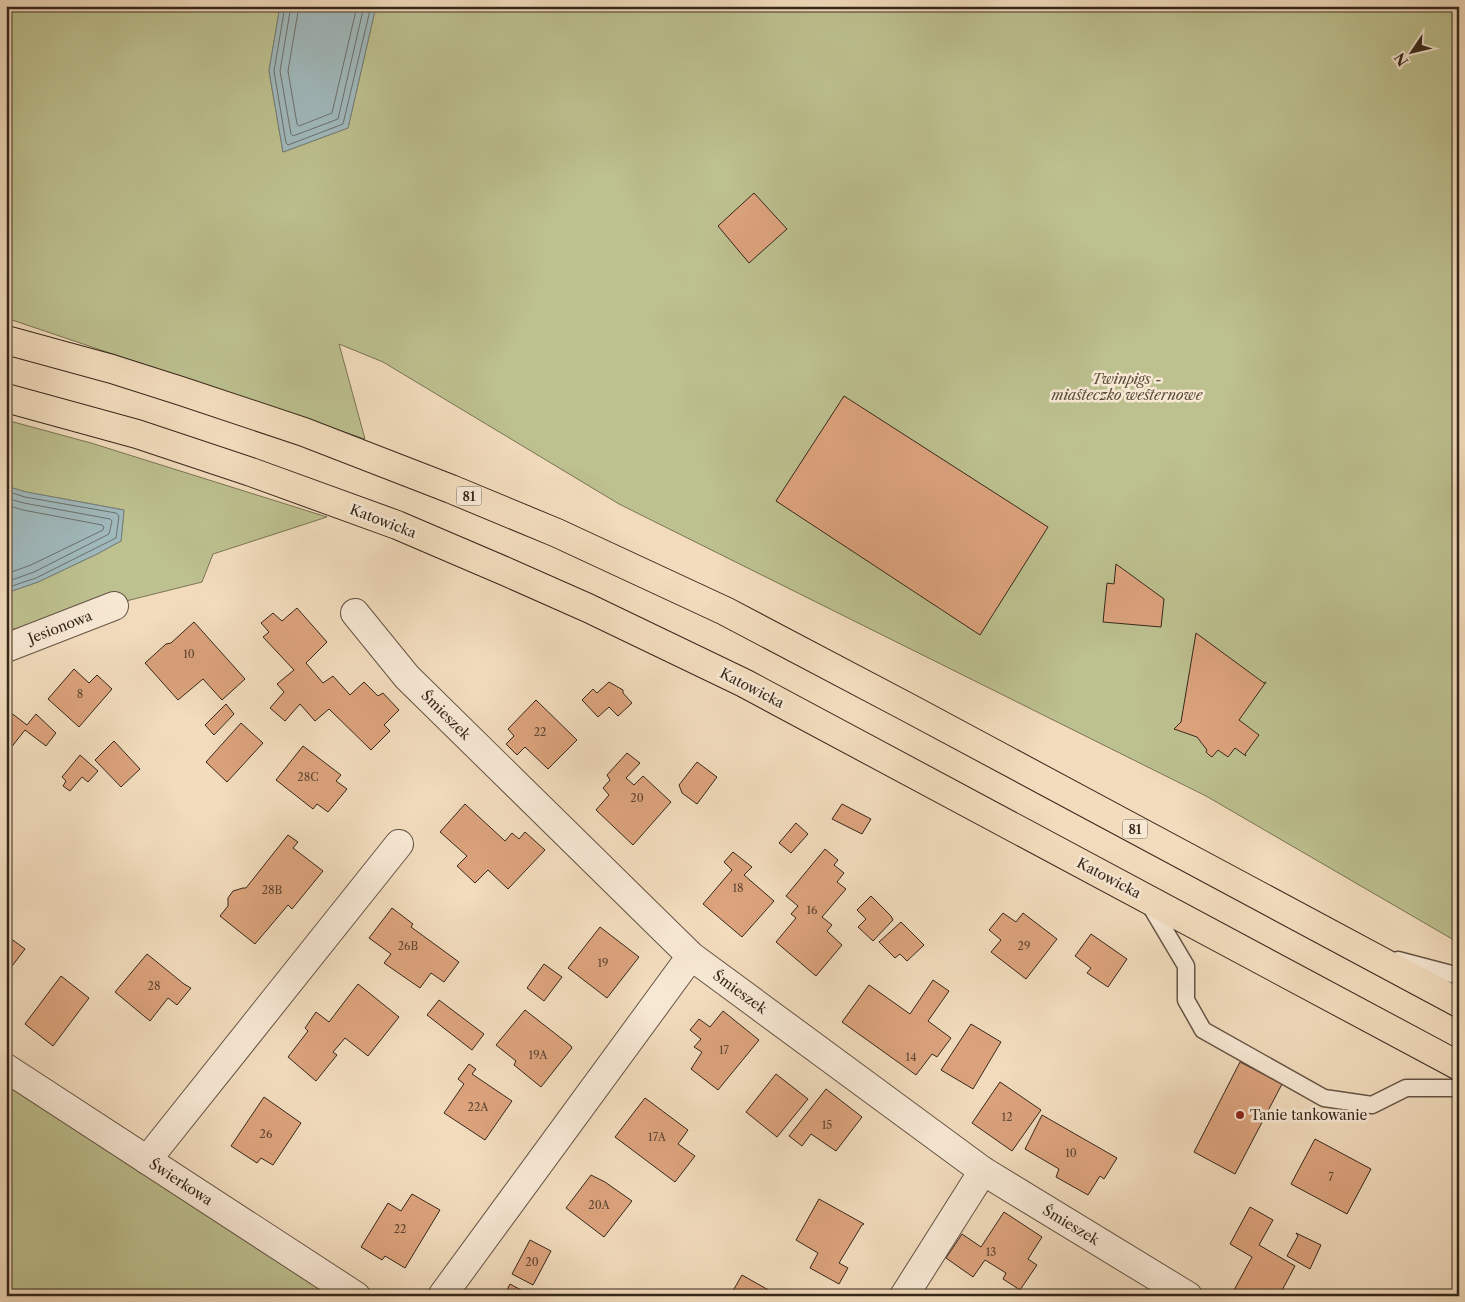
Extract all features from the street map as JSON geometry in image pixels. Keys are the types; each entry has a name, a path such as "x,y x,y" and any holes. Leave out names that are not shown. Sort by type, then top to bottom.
{"main road":[{"name":"81","path":"6,340 181,391 304,432 451,489 557,533 726,611 1459,1003"},
{"name":"Katowicka","path":"6,398 137,434 251,472 397,525 588,608 744,683 1459,1066"}],"street":[{"name":"Jesionowa","path":"6,648 114,606"},
{"name":"Śmieszek","path":"355,613 407,677 691,956 983,1171 1188,1296"},
{"path":"147,1160 400,844"},
{"path":"442,1296 691,956"},
{"name":"Świerkowa","path":"6,1068 356,1296"},
{"path":"904,1296 983,1171"}],"lane":[{"path":"1146,898 1186,966 1186,1000 1203,1030 1324,1098 1372,1105 1406,1088 1459,1088"},
{"path":"1361,951 1459,976"}],"green space":[{"name":"Twinpigs - miasteczko westernowe","path":"6,6 280,6 269,71 283,152 348,128 376,6 1459,6 1459,943 1206,796 619,504 383,362 339,344 365,439 6,318"},
{"path":"6,420 91,443 327,517 213,554 202,582 6,631 6,593 38,582 121,541 124,510 26,492 6,486"},
{"path":"6,1077 335,1296 6,1296"}],"water":[{"path":"280,6 376,6 348,128 283,152 269,71"},
{"path":"6,486 26,492 124,510 121,541 38,582 6,593"}],"building":[{"path":"754,193 787,229 749,263 718,226"},
{"path":"844,396 1048,527 980,635 776,501"},
{"path":"1116,564 1164,599 1161,627 1103,622 1107,583 1114,584"},
{"path":"297,608 327,642 306,663 323,683 333,676 350,695 364,682 378,696 383,693 399,710 384,725 390,731 371,750 329,709 315,721 300,704 285,721 270,708 284,692 277,684 294,670 263,637 269,632 261,623 273,613 282,621"},
{"path":"194,622 245,679 222,700 203,679 178,700 145,663"},
{"path":"1196,633 1264,683 1266,682 1239,720 1259,735 1245,754 1246,756 1235,748 1228,757 1218,750 1212,757 1206,752 1207,750 1197,737 1174,729 1181,722"},
{"path":"74,669 89,683 97,675 112,689 79,727 48,699"},
{"path":"609,682 623,690 623,693 632,703 618,716 609,707 598,717 582,700 593,689 597,693"},
{"path":"536,700 577,740 548,769 525,747 517,755 506,744 514,736 508,729"},
{"path":"226,704 234,714 214,735 205,725"},
{"path":"6,709 27,725 36,714 56,733 46,746 25,730 6,754"},
{"path":"241,723 263,743 227,782 206,762"},
{"path":"114,741 140,769 121,787 95,760"},
{"path":"303,746 341,775 336,781 347,789 328,812 317,804 313,809 276,780"},
{"path":"627,753 640,763 626,778 634,785 643,776 671,802 633,845 596,810 609,795 603,788 610,780 607,775"},
{"path":"80,755 98,771 88,782 82,777 70,791 63,786 66,781 62,777"},
{"path":"697,762 717,777 697,804 682,793 679,785"},
{"path":"465,804 505,841 512,833 519,839 525,832 545,850 508,889 488,870 475,883 457,866 467,856 440,832"},
{"path":"842,804 871,819 862,834 832,819"},
{"path":"796,823 808,834 791,853 779,843"},
{"path":"288,835 298,842 293,848 323,871 292,909 288,905 255,944 220,916 228,906 228,898 233,891 246,888"},
{"path":"825,849 838,860 834,865 844,873 837,882 846,889 822,917 832,925 827,931 842,945 816,976 776,942 796,918 791,914 798,906 786,896"},
{"path":"733,852 752,867 744,875 774,901 742,937 703,904 732,870 724,862"},
{"path":"871,896 893,920 873,941 858,927 866,919 857,910"},
{"path":"392,908 413,924 411,927 459,962 444,982 431,973 420,988 384,963 391,954 369,938"},
{"path":"1003,913 1016,922 1023,913 1057,939 1026,979 991,952 1001,940 989,930"},
{"path":"901,922 924,945 907,961 900,954 895,958 879,942"},
{"path":"600,927 639,957 607,998 568,968"},
{"path":"1091,934 1127,959 1108,987 1087,973 1091,968 1075,956"},
{"path":"6,935 25,949 6,974"},
{"path":"147,954 191,988 177,1005 168,998 150,1021 115,992"},
{"path":"544,964 562,977 544,1001 527,988"},
{"path":"61,976 89,998 53,1046 25,1024"},
{"path":"933,980 949,991 928,1021 951,1038 937,1057 932,1054 916,1075 842,1022 869,985 910,1014"},
{"path":"358,984 399,1017 368,1056 345,1038 333,1052 337,1055 316,1081 288,1057 308,1031 305,1028 316,1012 329,1022"},
{"path":"439,1000 484,1034 472,1050 427,1015"},
{"path":"525,1010 572,1048 541,1087 514,1065 516,1061 496,1045"},
{"path":"723,1011 759,1040 718,1090 691,1069 702,1052 694,1047 701,1039 690,1030 699,1019 710,1027"},
{"path":"971,1024 1001,1042 973,1089 941,1070"},
{"path":"1240,1062 1282,1084 1235,1174 1194,1152"},
{"path":"469,1064 476,1069 472,1074 512,1101 485,1140 444,1113 464,1084 458,1079"},
{"path":"776,1074 808,1099 777,1137 746,1112"},
{"path":"1000,1082 1041,1110 1012,1151 972,1123"},
{"path":"826,1089 862,1117 836,1151 811,1134 802,1146 789,1136"},
{"path":"264,1097 301,1123 273,1165 261,1158 257,1163 231,1146"},
{"path":"645,1098 688,1130 678,1144 695,1156 675,1182 615,1137"},
{"path":"1042,1115 1117,1158 1104,1179 1100,1176 1088,1195 1056,1177 1059,1169 1025,1149"},
{"path":"1315,1139 1371,1169 1347,1214 1291,1184"},
{"path":"591,1175 605,1182 632,1201 604,1237 566,1208"},
{"path":"412,1194 440,1210 405,1268 385,1256 382,1260 361,1247 388,1203 401,1211"},
{"path":"819,1199 864,1224 839,1263 848,1268 839,1284 810,1268 818,1253 796,1240"},
{"path":"1250,1207 1273,1220 1259,1245 1295,1266 1279,1296 1244,1296 1234,1290 1252,1257 1230,1244"},
{"path":"1004,1212 1042,1237 1028,1259 1037,1265 1020,1290 1003,1279 1006,1273 985,1260 973,1277 946,1258 962,1234 981,1247"},
{"path":"1296,1233 1321,1245 1310,1269 1287,1256 1298,1236"},
{"path":"530,1240 551,1251 533,1285 512,1274"},
{"path":"742,1275 779,1296 730,1296"},
{"path":"510,1284 532,1296 504,1296"}],"place":[{"name":"Tanie tankowanie","path":"1240,1115"}]}
